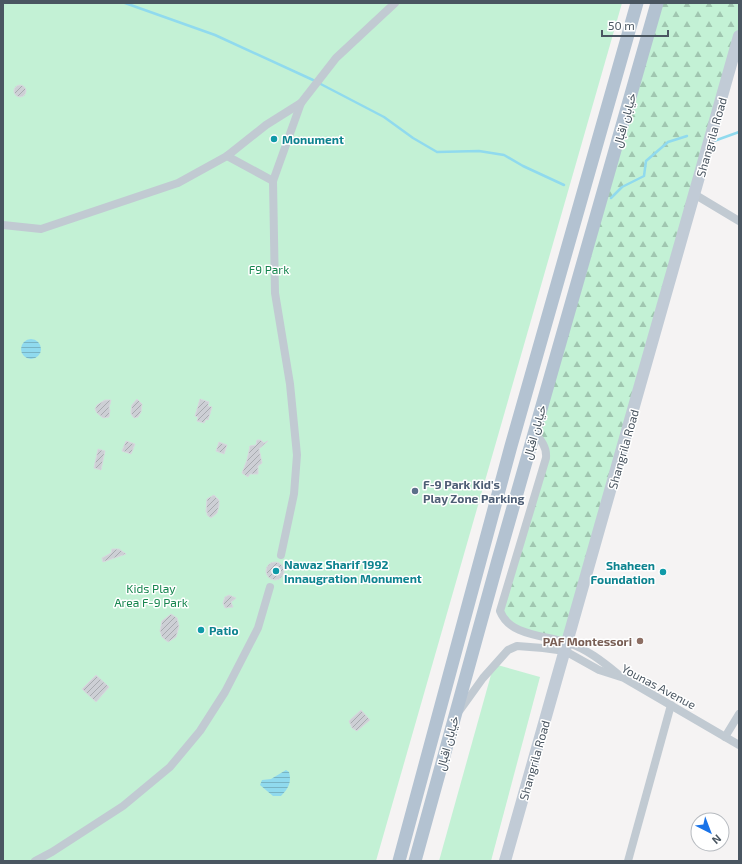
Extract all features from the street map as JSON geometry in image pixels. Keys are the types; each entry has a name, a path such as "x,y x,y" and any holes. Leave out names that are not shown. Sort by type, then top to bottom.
{"main road":[{"name":"خیابان اقبال","path":"399,861 511,446 637,3"},
{"name":"خیابان اقبال","path":"415,861 534,432 657,3"}],"street":[{"path":"281,555 294,494 297,455 290,384 275,293 273,181 301,103 330,65 395,3"},
{"name":"Shangrila Road","path":"505,861 567,647 739,36"},
{"path":"3,225 41,229 178,183 227,156 266,125 301,103"},
{"path":"227,156 273,181"},
{"path":"694,194 739,221"},
{"path":"534,432 541,441 546,452 546,458 500,611 503,619 510,624 567,647"},
{"path":"35,861 52,852 123,806 170,767 200,731 225,692 258,628 270,588"},
{"path":"453,720 483,678 508,650 517,646 567,647"},
{"name":"Younas Avenue","path":"567,647 602,660 624,678 739,745"},
{"path":"628,861 671,705"},
{"path":"725,737 739,714"}],"green space":[{"name":"F9 Park","path":"3,3 622,3 376,861 3,861"},
{"path":"657,3 739,3 739,35 568,643 510,624 500,611 546,458 534,432"},
{"path":"494,664 540,677 491,861 439,861"}],"water":[{"path":"31,339 38,342 41,349 38,356 31,359 24,356 21,349 24,342"},
{"path":"286,770 289,772 290,782 286,791 281,796 273,796 260,785 262,780 271,779"}],"building":[{"path":"22,85 25,86 25,96 18,97 15,96 14,89 15,86"},
{"path":"137,399 142,404 141,412 138,417 134,418 131,411 132,405"},
{"path":"200,399 209,402 208,406 212,407 208,420 206,419 204,423 197,421 198,417 195,416"},
{"path":"105,400 111,400 110,410 109,417 103,418 95,409 97,405"},
{"path":"257,440 261,440 264,443 268,441 259,449 262,463 258,466 258,474 250,474 248,477 242,473 250,446 256,445"},
{"path":"126,441 135,444 131,454 122,451"},
{"path":"219,442 227,445 224,454 216,451"},
{"path":"98,449 105,451 101,470 94,468"},
{"path":"214,495 219,500 219,506 217,513 211,518 206,512 207,499"},
{"path":"112,549 119,549 126,554 103,562 102,558 111,553"},
{"path":"271,562 279,562 284,567 282,578 279,580 271,580 266,575 266,567"},
{"path":"229,595 236,598 231,602 233,607 225,608 223,603 225,597"},
{"path":"171,614 177,618 179,626 176,637 168,642 162,637 160,631 162,621"},
{"path":"96,675 109,687 96,702 82,689"},
{"path":"361,710 370,720 357,731 352,728 349,721"}],"waterway":[{"path":"125,3 215,35 313,80 384,117 413,138 437,152 479,151 504,155 523,166 564,185"},
{"path":"714,141 739,132"},
{"path":"611,198 622,187 644,176 646,161 668,142 687,136"}],"place":[{"name":"Monument","path":"274,139"},
{"name":"F-9 Park Kid's Play Zone Parking","path":"415,491"},
{"name":"Nawaz Sharif 1992 Innaugration Monument","path":"276,571"},
{"name":"Shaheen Foundation","path":"663,572"},
{"name":"Patio","path":"201,630"},
{"name":"PAF Montessori","path":"640,641"}],"park label":[{"name":"Kids Play Area F-9 Park","path":"151,595"}]}
